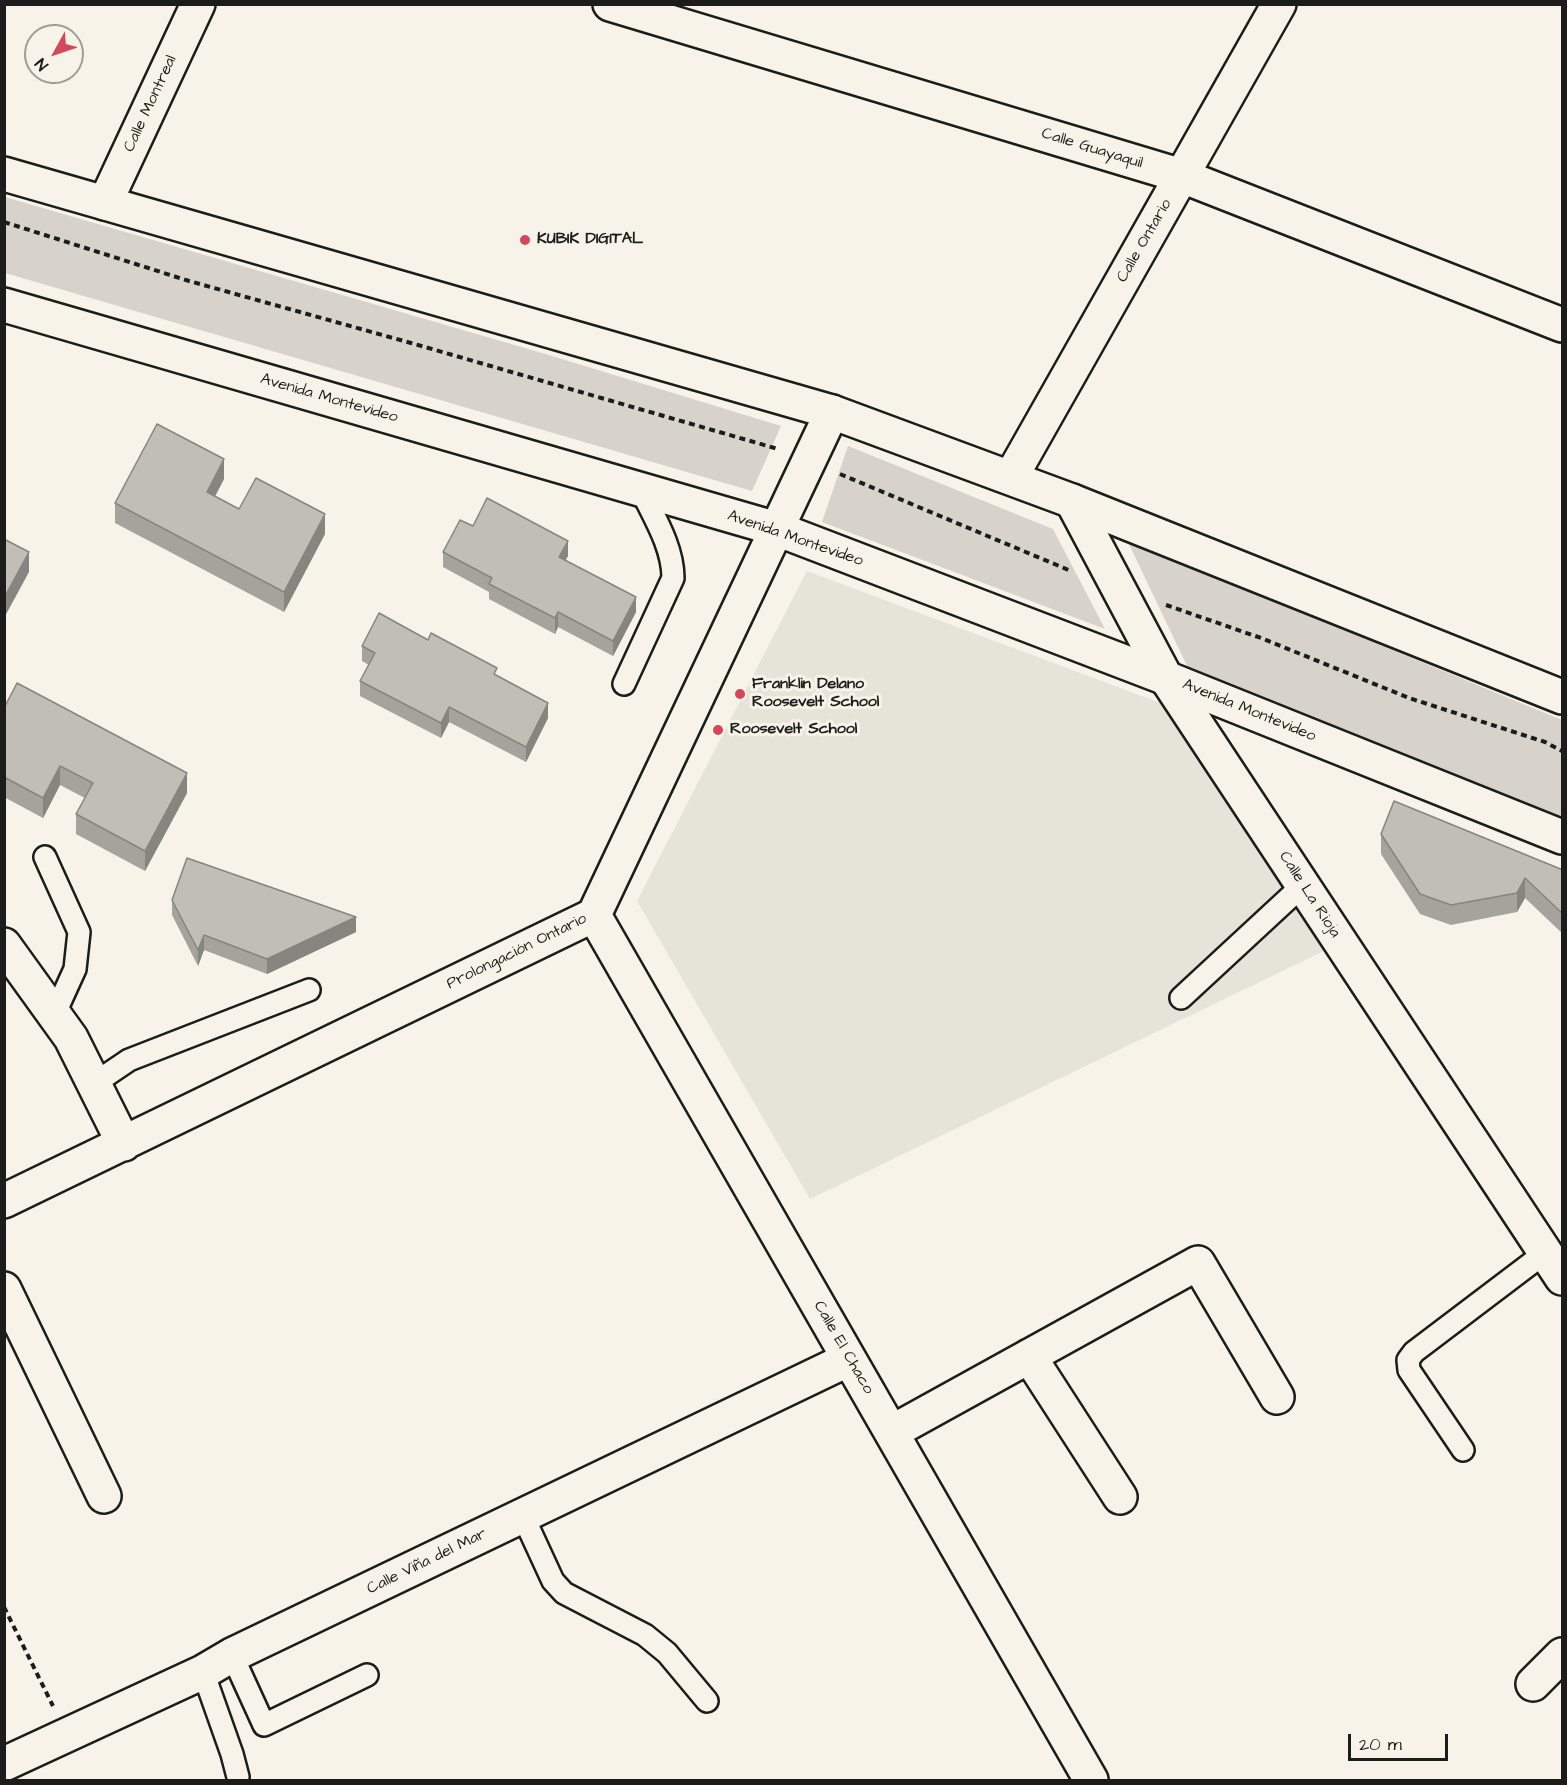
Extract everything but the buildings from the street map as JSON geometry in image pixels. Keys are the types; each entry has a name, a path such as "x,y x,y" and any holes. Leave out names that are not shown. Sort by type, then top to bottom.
{"street":[{"name":"Calle Montreal","path":"105,203 198,4"},
{"name":"Calle Guayaquil","path":"610,4 1182,176 1563,325"},
{"name":"Calle Ontario","path":"1011,477 1279,4"},
{"path":"4,174 832,412 1011,477 1563,697"},
{"name":"Avenida Montevideo","path":"4,305 777,529 1166,678 1563,837"},
{"name":"Prolongación Ontario","path":"4,1202 594,915 832,412"},
{"name":"Calle La Rioja","path":"1072,501 1166,678 1554,1265"},
{"name":"Calle El Chaco","path":"594,915 1091,1780"},
{"path":"4,945 71,1038 124,1144"},
{"path":"892,1432 1198,1263 1277,1397"},
{"path":"4,1289 104,1496"},
{"path":"1029,1356 1119,1497"},
{"name":"Calle Viña del Mar","path":"4,1764 203,1672 232,1655 849,1359"},
{"path":"1533,1684 1563,1656"}],"lane":[{"path":"624,684 673,578 673,566 661,530 641,490"},
{"path":"45,857 79,932 75,969 55,1013"},
{"path":"1181,998 1303,885"},
{"path":"95,1083 129,1060 309,990"},
{"path":"1463,1450 1409,1370 1408,1360 1414,1352 1554,1265"},
{"path":"523,1516 553,1581 564,1593 645,1635 667,1653 707,1701"},
{"path":"232,1655 264,1725 367,1675"},
{"path":"203,1672 238,1777"}],"path":[{"path":"4,1607 67,1735"}],"shaded area":[{"path":"5,197 549,355 781,426 752,491 5,273"},
{"path":"848,446 1053,529 1105,629 822,522"},
{"path":"1127,540 1562,720 1562,820 1188,668"},
{"path":"807,571 1166,705 1326,950 810,1199 637,901"}],"place":[{"name":"KUBIK DIGITAL","path":"525,240"},
{"name":"Franklin Delano Roosevelt School","path":"740,694"},
{"name":"Roosevelt School","path":"718,730"}]}
